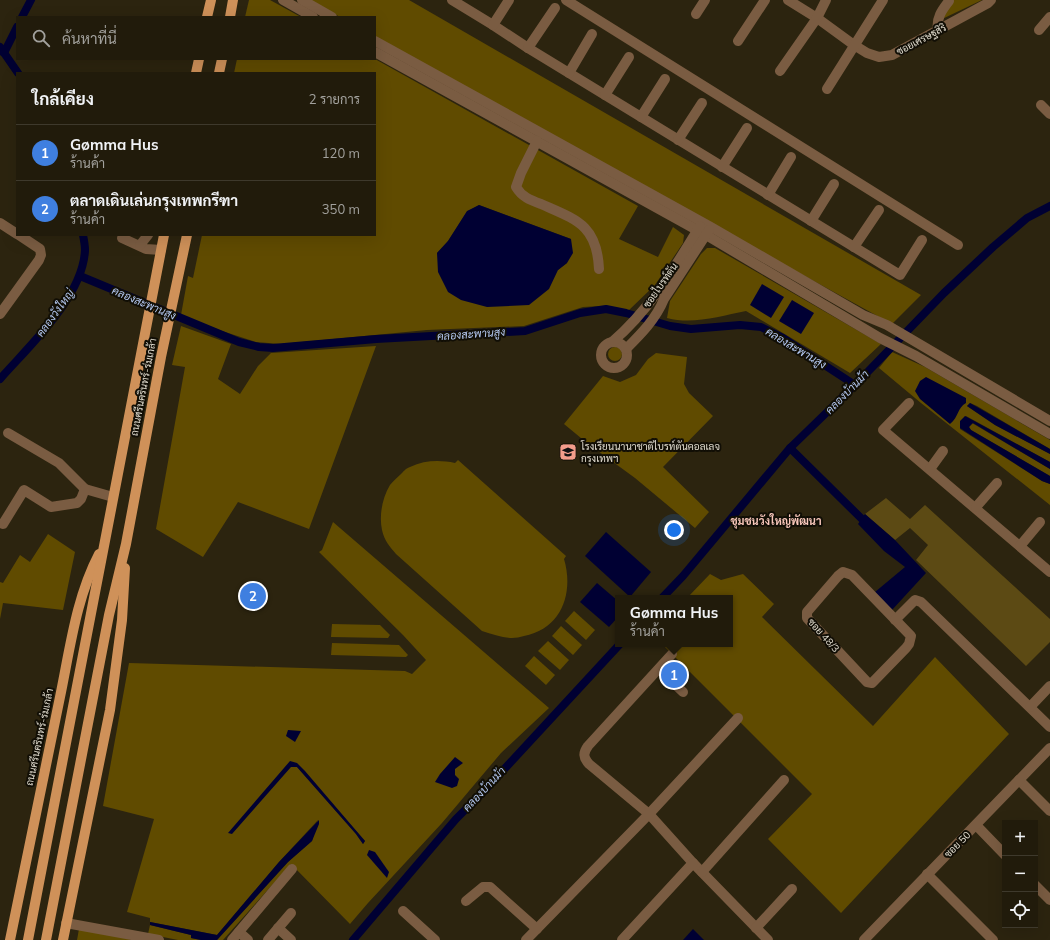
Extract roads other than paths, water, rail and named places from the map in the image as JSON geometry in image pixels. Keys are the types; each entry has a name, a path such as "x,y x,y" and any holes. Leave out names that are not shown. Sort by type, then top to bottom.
{"main road":[{"path":"207,16 211,0"},
{"path":"230,16 233,0"},
{"path":"196,72 199,60"},
{"path":"219,72 222,60"},
{"name":"ถนนศรีนครินทร์-ร่มเกล้า","path":"28,940 159,264 163,236"},
{"name":"ถนนศรีนครินทร์-ร่มเกล้า","path":"46,940 109,615 126,544 161,357 187,236"},
{"name":"ถนนศรีนครินทร์-ร่มเกล้า","path":"10,940 81,602 90,571 104,543"},
{"name":"ถนนศรีนครินทร์-ร่มเกล้า","path":"63,940 110,710 122,620 126,544"}],"street":[{"path":"283,0 311,16"},
{"path":"302,0 330,16"},
{"path":"493,25 509,0"},
{"path":"566,0 958,245"},
{"path":"696,14 705,0"},
{"path":"738,41 765,0"},
{"name":"ซอยเศรษฐสิริ","path":"788,0 817,18 854,45 867,53 879,57 892,55 992,0"},
{"path":"780,71 817,18 826,0"},
{"path":"827,89 883,0"},
{"path":"455,1 528,48 900,275 922,240"},
{"path":"938,30 938,20 942,10 949,1"},
{"path":"528,48 555,8"},
{"path":"1039,30 1050,17"},
{"path":"569,73 592,34"},
{"path":"376,42 704,228 880,338 916,356 1050,434"},
{"path":"376,53 537,141 887,326 1050,421"},
{"path":"605,95 629,57"},
{"path":"641,117 665,79"},
{"path":"678,140 702,103"},
{"path":"1041,105 1050,114"},
{"path":"722,167 748,128"},
{"path":"537,141 521,173 516,187 520,193 527,198 570,217 584,227 591,234 595,242 599,269"},
{"path":"768,194 791,157"},
{"path":"811,221 834,184"},
{"path":"854,247 879,210"},
{"path":"0,223 16,233"},
{"name":"ซอยไบรท์ตัน","path":"659,298 659,311 643,332 626,349 627,359 622,366 614,368 606,366 601,359 601,352 604,346 612,342 626,330 635,319 659,298 704,228"},
{"path":"0,314 39,260 41,255 40,249 21,236"},
{"path":"140,245 147,236"},
{"path":"122,238 146,249 161,250"},
{"path":"612,342 621,343 626,349"},
{"path":"909,402 883,430 976,507 1050,572"},
{"path":"8,433 59,464 85,489 113,497"},
{"path":"930,469 944,451"},
{"path":"976,507 997,483"},
{"path":"3,524 24,490 51,507 77,503 81,499 85,489"},
{"path":"1020,546 1040,522"},
{"name":"ซอย 48/3","path":"843,572 846,572 852,576 895,620 911,636 909,644 874,683 869,683 810,621 806,614 838,576 843,572"},
{"path":"895,620 912,602 915,600 921,602 1050,727"},
{"path":"672,654 584,750 584,755 589,764 649,814 693,863 768,940"},
{"path":"659,669 683,692"},
{"path":"1030,707 1050,686"},
{"path":"526,940 649,814 738,718"},
{"name":"ซอย 50","path":"869,938 927,874 1050,748"},
{"path":"702,872 784,780"},
{"path":"1019,780 1050,812"},
{"path":"976,825 1002,852"},
{"path":"622,940 693,863"},
{"path":"232,940 292,869"},
{"path":"927,874 993,940"},
{"path":"466,901 483,887 490,887 536,929"},
{"path":"1038,888 1050,900"},
{"path":"756,928 792,889"},
{"path":"403,911 432,939"},
{"path":"268,940 291,913"},
{"path":"66,923 159,940"},
{"path":"278,928 291,940"},
{"path":"239,932 248,940"}],"waterway":[{"path":"23,16 31,0"},
{"path":"4,53 16,29"},
{"name":"คลองวังใหญ่","path":"0,47 17,72"},
{"name":"คลองบ้านม้า","path":"665,595 683,576 790,448 855,385 944,293 993,247 1027,218 1050,206"},
{"name":"คลองวังใหญ่","path":"0,379 53,320 65,303 82,268 85,250 83,236"},
{"name":"คลองสะพานสูง","path":"80,276 239,342 259,347 273,348 376,339 525,331 580,313 606,309 626,313 670,326 691,329 740,325 761,327 783,338 855,385"},
{"path":"790,448 869,526"},
{"name":"คลองบ้านม้า","path":"353,940 456,819 484,791 617,647"}],"place":[{"name":"โรงเรียนนานาชาติไบรท์ตันคอลเลจ กรุงเทพฯ","path":"568,452"},
{"name":"ตลาดเดินเล่นกรุงเทพกรีฑา","path":"253,596"},
{"name":"Gømma Hus","path":"674,675"}],"district":[{"name":"ชุมชนวังใหญ่พัฒนา","path":"776,521"}]}
